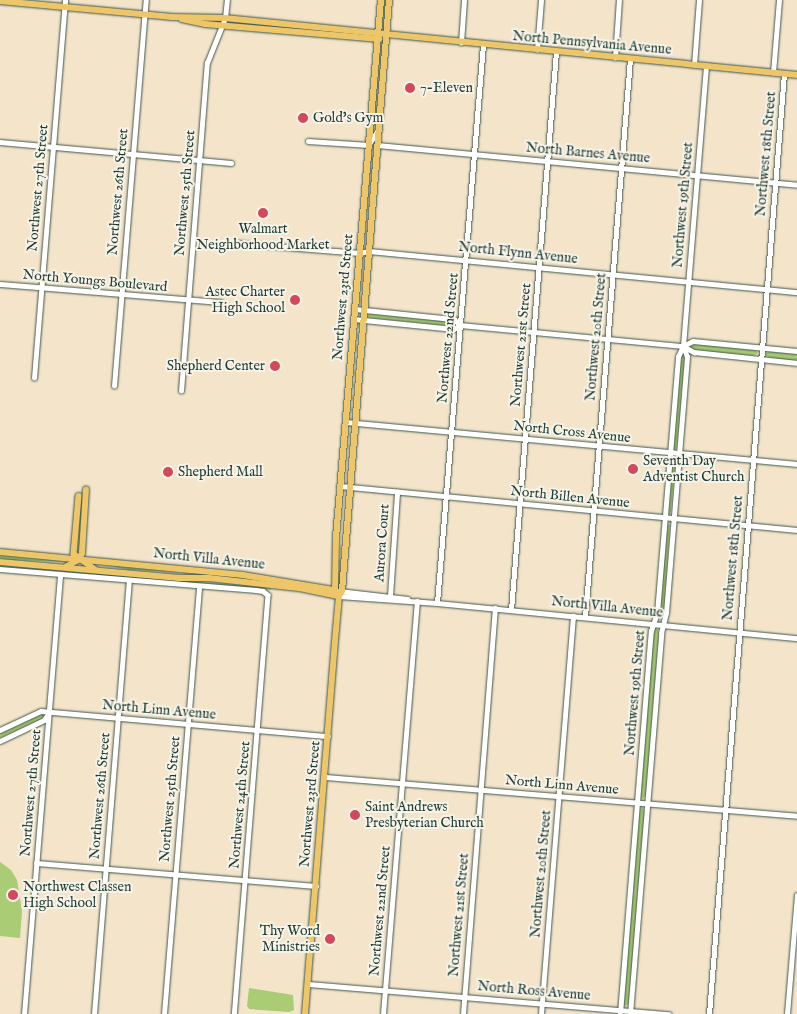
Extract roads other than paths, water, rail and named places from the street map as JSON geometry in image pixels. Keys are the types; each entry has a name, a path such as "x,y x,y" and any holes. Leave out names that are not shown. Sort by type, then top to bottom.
{"main road":[{"name":"Northwest 23rd Street","path":"341,594 336,590 336,538 380,0"},
{"name":"Northwest 23rd Street","path":"306,1014 346,539 388,0"},
{"name":"North Pennsylvania Avenue","path":"0,2 145,14 221,25 377,40"},
{"name":"North Pennsylvania Avenue","path":"172,17 225,18 282,23 378,32 385,36 797,75"},
{"path":"256,28 257,21"},
{"path":"282,23 282,31"},
{"path":"377,40 385,36"},
{"path":"365,188 374,189"},
{"path":"363,215 372,216"},
{"path":"350,362 359,363"},
{"path":"350,476 342,466 352,448"},
{"path":"80,559 86,490"},
{"path":"79,496 74,554 96,570"},
{"path":"338,513 347,514"},
{"path":"336,538 346,539"},
{"name":"North Villa Avenue","path":"0,552 262,577 336,590"},
{"path":"66,568 80,559"},
{"path":"336,561 344,561"},
{"name":"North Villa Avenue","path":"0,562 179,578 209,578 341,594"},
{"path":"179,578 190,569 209,578"}],"street":[{"name":"Northwest 27th Street","path":"34,378 65,0"},
{"name":"Northwest 26th Street","path":"114,386 146,0"},
{"name":"Northwest 25th Street","path":"181,391 207,63 225,18 227,0"},
{"path":"460,43 464,0"},
{"path":"537,50 542,0"},
{"path":"615,58 620,0"},
{"path":"694,65 699,0"},
{"name":"Northwest 18th Street","path":"773,73 779,0"},
{"name":"Northwest 22nd Street","path":"437,602 483,45"},
{"name":"Northwest 21st Street","path":"511,610 556,52"},
{"name":"Northwest 20th Street","path":"585,617 630,59"},
{"name":"Northwest 19th Street","path":"620,1012 650,631 657,613 678,356 683,346 689,281 706,66"},
{"name":"Northwest 18th Street","path":"709,1014 784,74"},
{"path":"368,145 378,130"},
{"path":"0,142 231,163"},
{"path":"308,142 368,145 376,155"},
{"name":"North Barnes Avenue","path":"377,145 797,185"},
{"name":"North Flynn Avenue","path":"237,243 465,259 797,292"},
{"name":"North Youngs Boulevard","path":"0,284 188,301 220,302"},
{"path":"355,309 454,319 460,325"},
{"path":"354,319 454,329 460,325 608,338 683,346 694,352 797,363"},
{"path":"683,346 693,341 797,351"},
{"name":"Northwest 19th Street","path":"630,1012 687,357 683,346"},
{"name":"North Cross Avenue","path":"346,422 797,464"},
{"name":"North Billen Avenue","path":"340,486 797,530"},
{"name":"Aurora Court","path":"390,596 397,492"},
{"name":"North Villa Avenue","path":"0,568 262,591 268,597"},
{"name":"Northwest 27th Street","path":"24,1014 60,574"},
{"name":"Northwest 26th Street","path":"94,1014 129,580"},
{"name":"Northwest 25th Street","path":"164,1014 199,586"},
{"name":"North Villa Avenue","path":"341,594 390,596 416,601"},
{"name":"North Villa Avenue","path":"341,594 797,638"},
{"name":"Northwest 24th Street","path":"234,1014 268,597"},
{"name":"Northwest 22nd Street","path":"383,1014 416,601"},
{"name":"Northwest 21st Street","path":"462,1014 495,608"},
{"name":"Northwest 20th Street","path":"541,1014 573,616"},
{"name":"North Linn Avenue","path":"0,730 41,711 328,736"},
{"path":"0,741 44,720 48,713"},
{"name":"North Linn Avenue","path":"325,776 797,816"},
{"path":"36,863 316,886"},
{"path":"787,1014 797,895"},
{"name":"North Ross Avenue","path":"308,984 542,1003 620,1012 669,1014"}],"place":[{"name":"7-Eleven","path":"410,88"},
{"name":"Gold's Gym","path":"303,118"},
{"name":"Walmart Neighborhood Market","path":"263,213"},
{"name":"Astec Charter High School","path":"295,300"},
{"name":"Shepherd Center","path":"275,366"},
{"name":"Seventh Day Adventist Church","path":"633,469"},
{"name":"Shepherd Mall","path":"168,472"},
{"name":"Saint Andrews Presbyterian Church","path":"355,815"},
{"name":"Northwest Classen High School","path":"13,895"},
{"name":"Thy Word Ministries","path":"330,939"}]}
